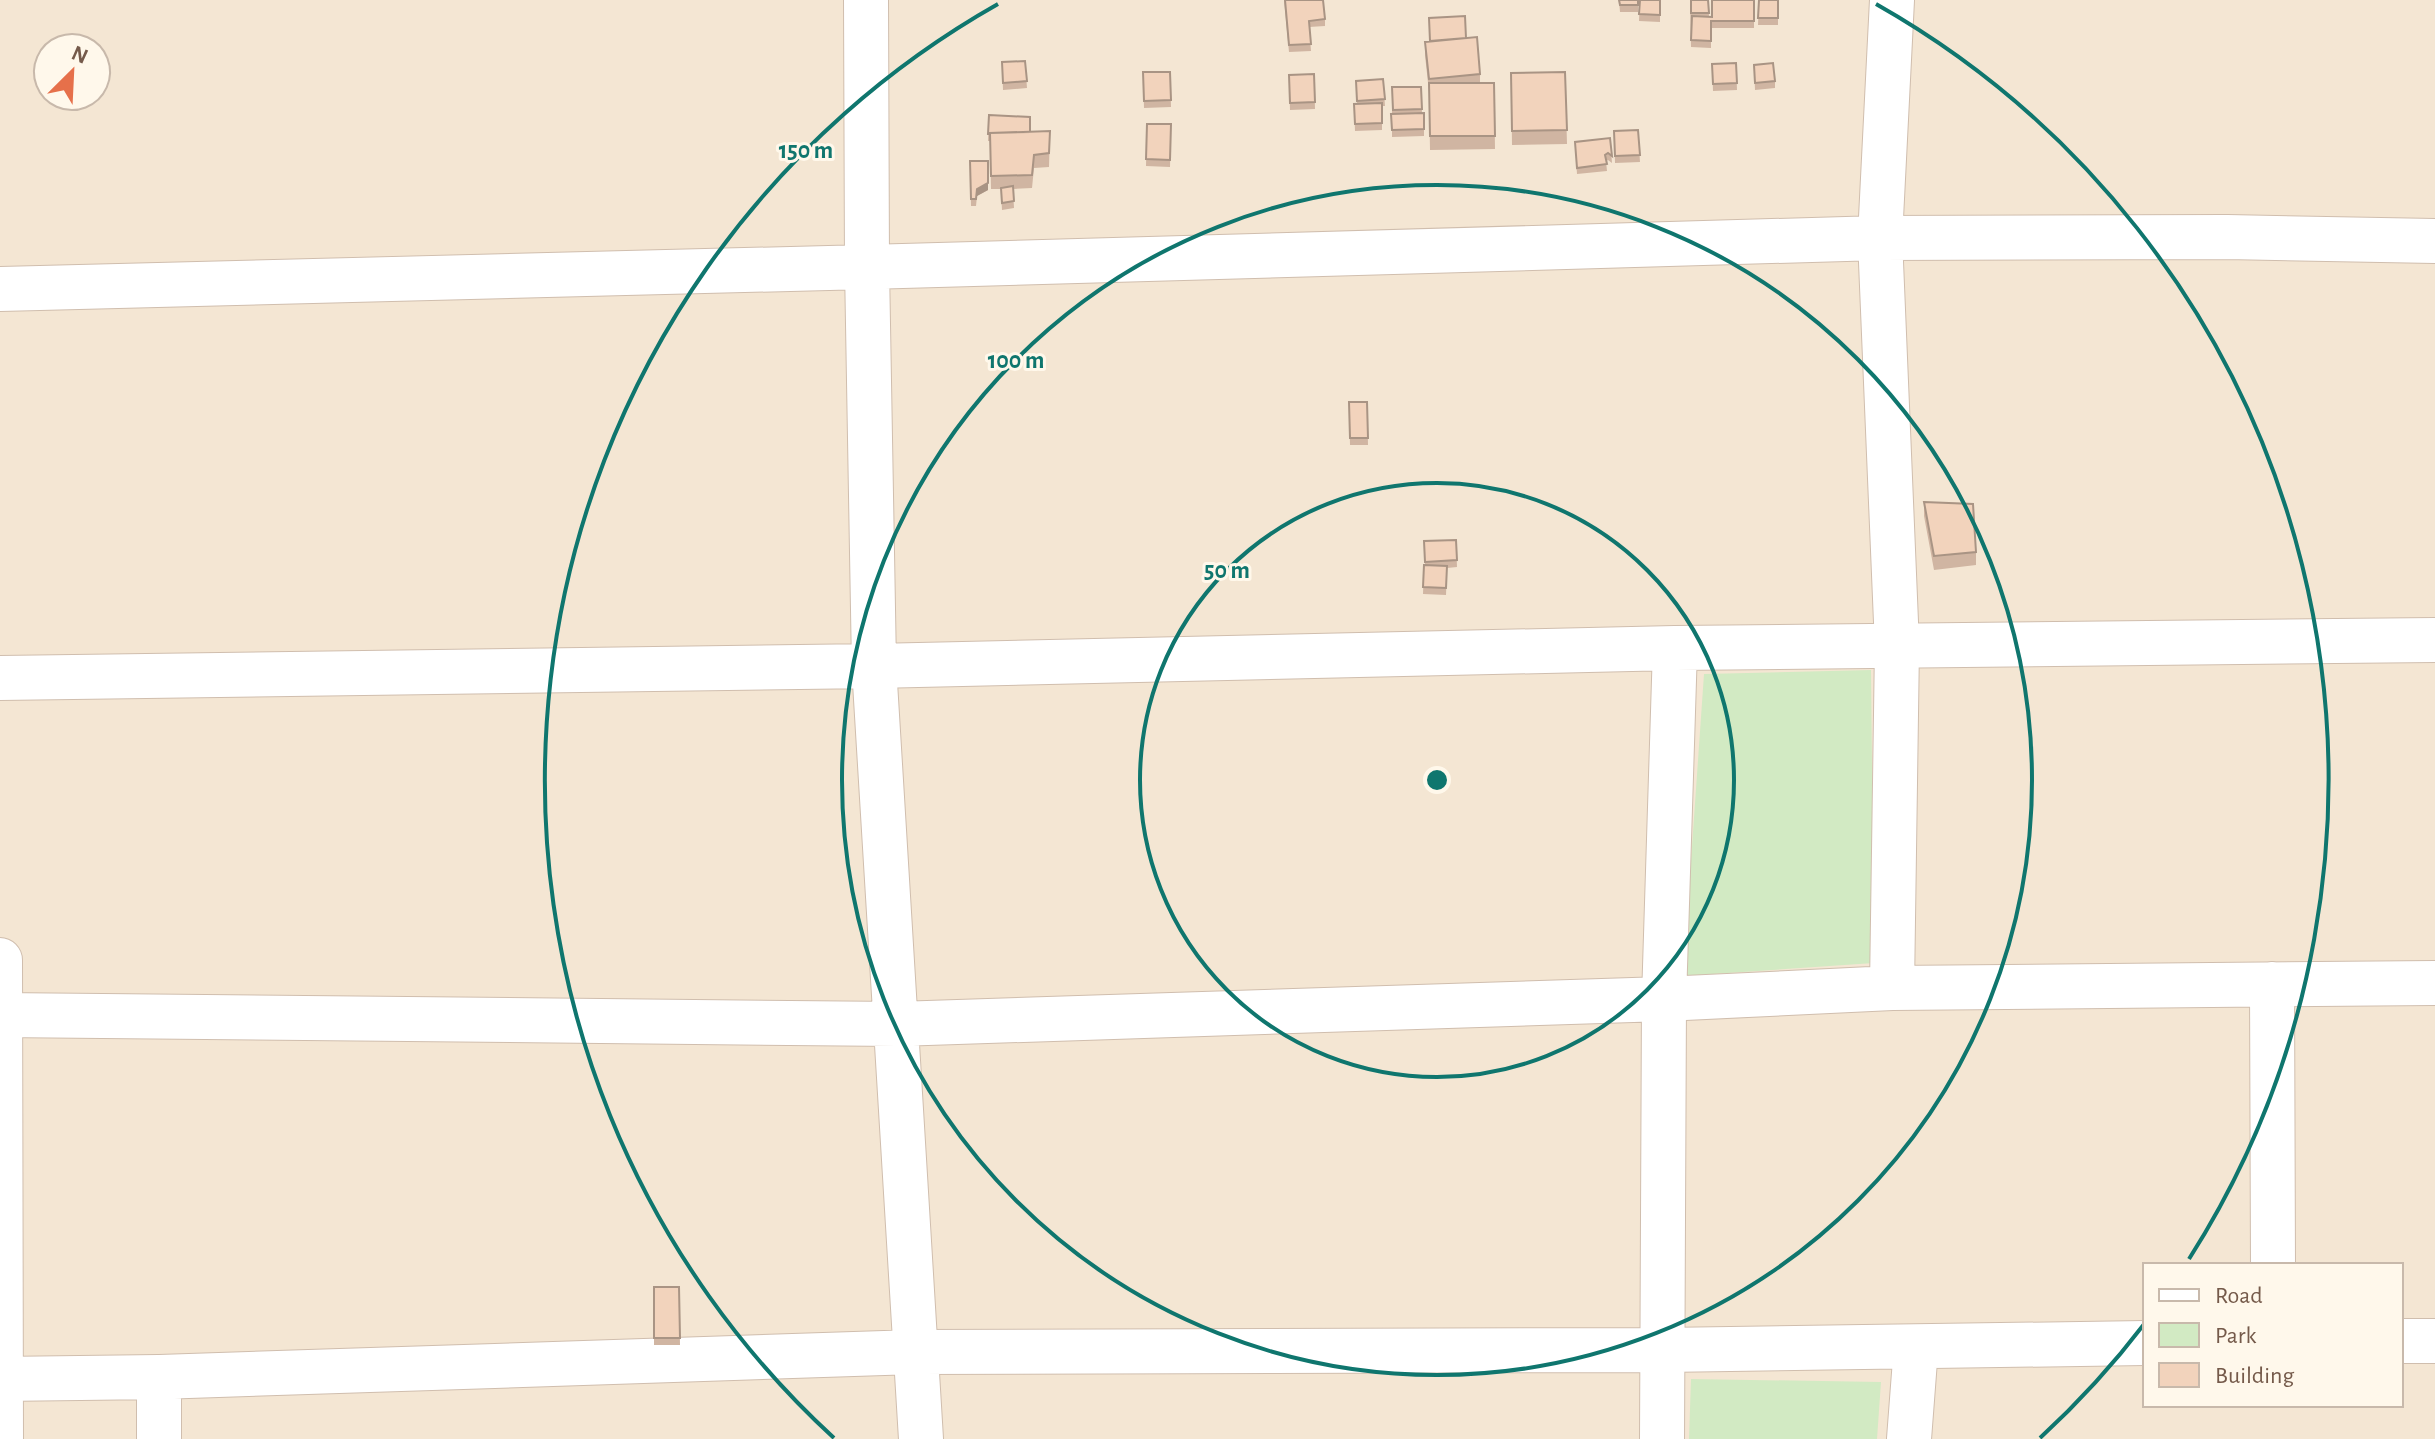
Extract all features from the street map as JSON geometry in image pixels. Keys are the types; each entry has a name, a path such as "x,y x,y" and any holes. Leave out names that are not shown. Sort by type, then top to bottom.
{"street":[{"path":"866,0 874,666 921,1439"},
{"path":"1892,0 1880,238 1897,646 1892,988"},
{"path":"0,289 1880,238 2227,237 2435,241"},
{"path":"0,678 874,666 1675,648 2435,640"},
{"path":"1662,1439 1664,999 1675,648"},
{"path":"0,960 1,1439"},
{"path":"0,1015 897,1024 1664,999 1892,988 2435,983"},
{"path":"2272,984 2273,1263"},
{"path":"2403,1341 2435,1341"},
{"path":"1,1379 159,1377 915,1352 1664,1350 2143,1343"},
{"path":"1909,1439 1916,1347"},
{"path":"159,1377 159,1439"}],"shaded area":[{"path":"0,0 2435,0 2435,1439 0,1439"}],"green space":[{"path":"1871,670 1874,963 1683,976 1704,674"},
{"path":"1691,1379 1881,1382 1877,1439 1689,1439"}],"building":[{"path":"1285,0 1323,0 1325,19 1309,21 1311,44 1289,45"},
{"path":"1619,0 1638,0 1638,5 1620,5"},
{"path":"1640,0 1660,0 1660,15 1639,14"},
{"path":"1691,0 1708,0 1709,13 1691,13"},
{"path":"1712,0 1754,0 1754,21 1711,21 1711,41 1691,40 1692,16 1712,17"},
{"path":"1759,0 1778,0 1778,18 1758,18"},
{"path":"1465,16 1466,38 1430,41 1429,18"},
{"path":"1477,37 1480,74 1429,79 1425,42"},
{"path":"1025,61 1027,81 1003,83 1002,62"},
{"path":"1736,63 1737,83 1713,84 1712,64"},
{"path":"1773,63 1775,81 1755,83 1754,65"},
{"path":"1143,72 1170,72 1171,100 1144,101"},
{"path":"1565,72 1567,130 1512,131 1511,73"},
{"path":"1314,74 1315,102 1290,103 1289,75"},
{"path":"1383,79 1385,99 1357,101 1356,81"},
{"path":"1429,83 1494,83 1495,136 1430,136"},
{"path":"1392,87 1421,87 1422,109 1393,110"},
{"path":"1382,103 1382,123 1355,124 1354,104"},
{"path":"1424,113 1424,129 1392,130 1391,114"},
{"path":"989,115 1030,117 1030,132 988,134"},
{"path":"1147,124 1171,124 1170,160 1146,159"},
{"path":"1638,130 1640,155 1615,156 1614,131"},
{"path":"1050,131 1049,153 1034,155 1032,175 991,176 990,133"},
{"path":"1610,138 1612,156 1608,153 1605,155 1607,164 1577,168 1575,142"},
{"path":"970,161 988,161 988,183 977,189 976,199 971,199"},
{"path":"1013,186 1014,201 1002,203 1001,188"},
{"path":"1349,402 1367,402 1368,438 1350,438"},
{"path":"1924,502 1973,504 1976,552 1934,556"},
{"path":"1456,540 1457,560 1425,562 1424,541"},
{"path":"1424,565 1447,566 1446,588 1423,587"},
{"path":"654,1287 679,1287 680,1338 654,1338"}]}
